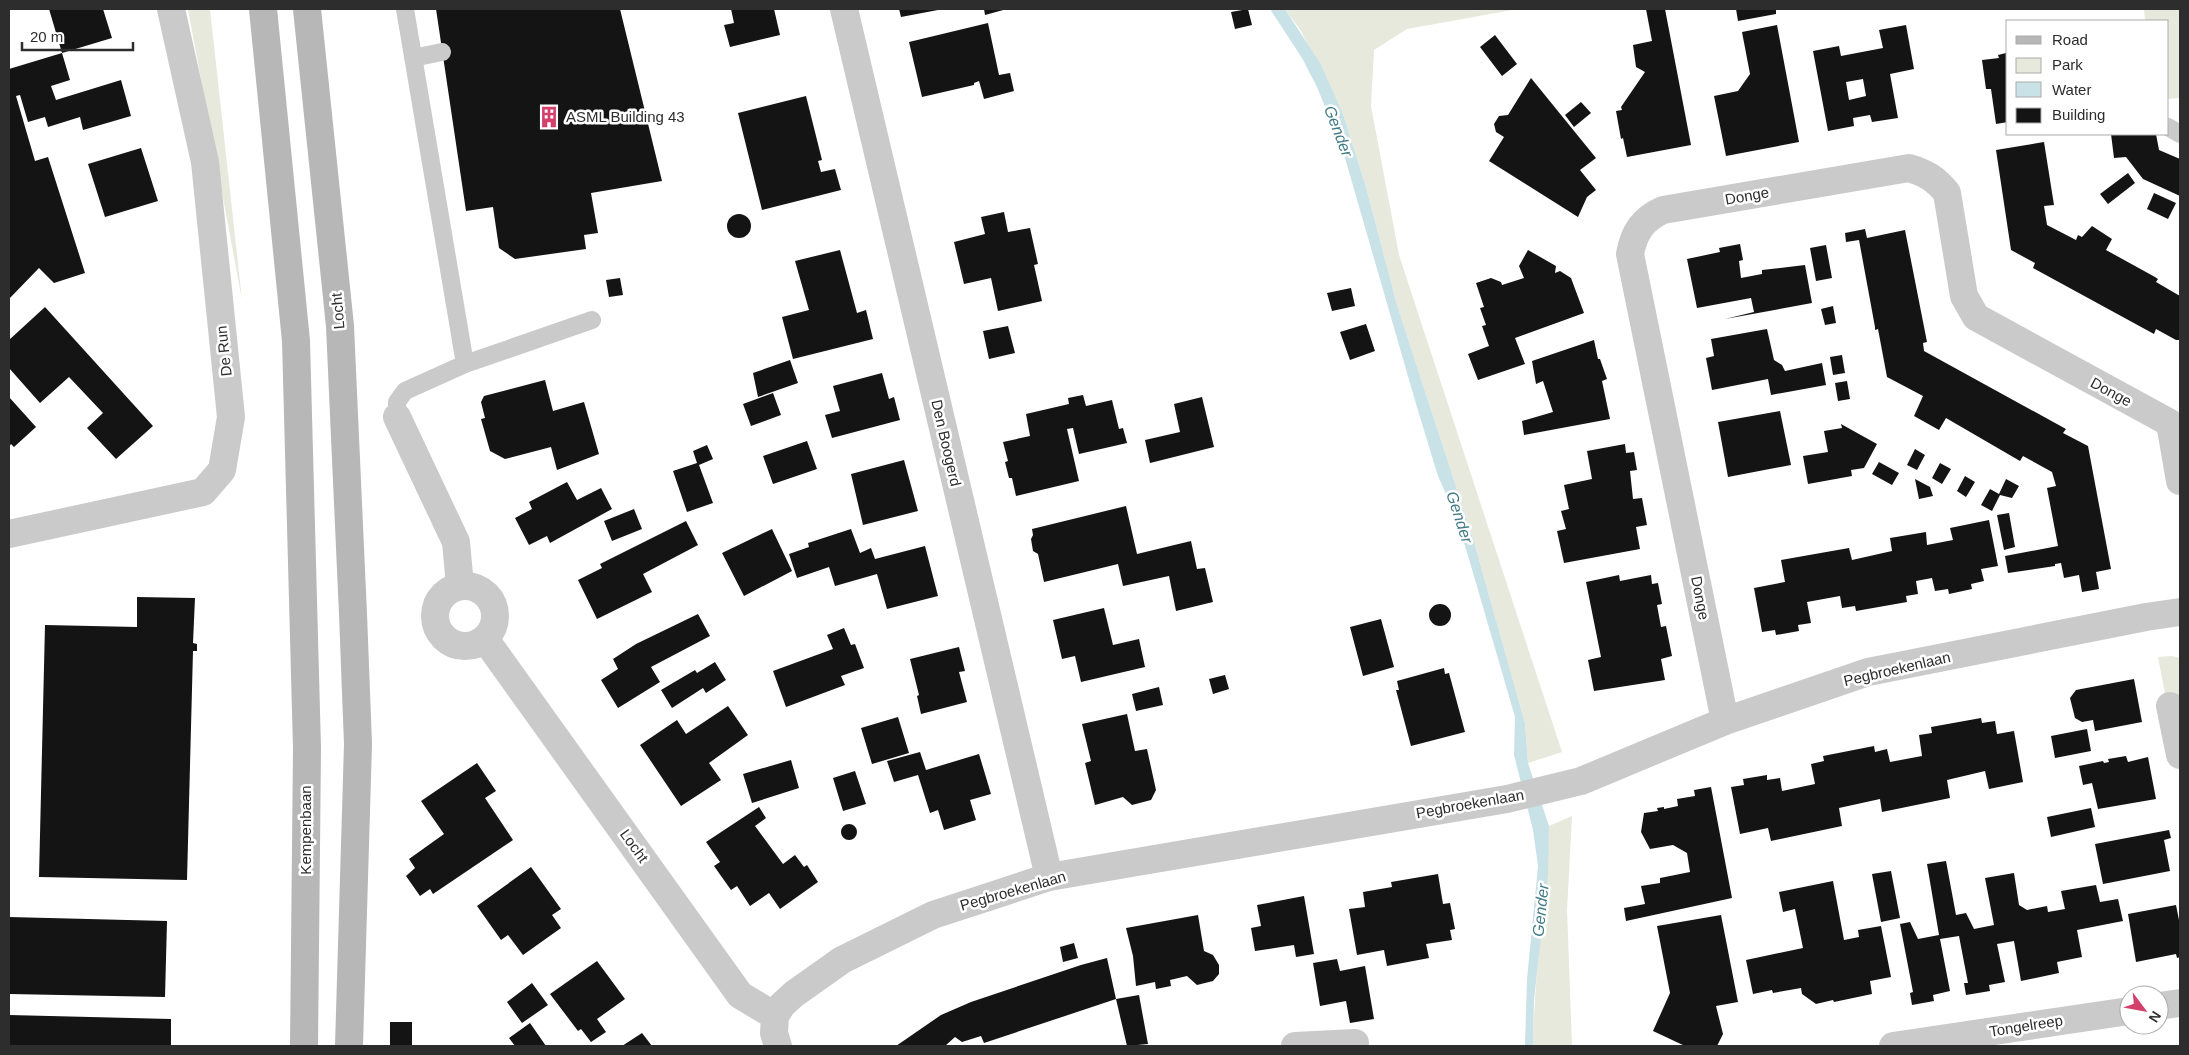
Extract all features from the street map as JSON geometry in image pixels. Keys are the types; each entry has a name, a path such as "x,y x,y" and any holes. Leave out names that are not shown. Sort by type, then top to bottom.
{"main road":[{"name":"Kempenbaan","path":"263,9 296,341 305,614 307,758 304,1046"},
{"name":"Locht","path":"307,9 340,326 353,614 358,744 350,1046"}],"street":[{"name":"De Run","path":"9,534 203,492 222,470 231,417 205,162 171,9"},
{"name":"Den Boogerd","path":"844,9 1049,877"},
{"name":"Donge","path":"1725,721 1630,254 1632,240 1639,227 1649,216 1663,210 1909,168 1924,172 1937,181 1947,193 1964,296 1976,317 2175,419 2180,480"},
{"path":"397,417 456,542 460,586"},
{"path":"460,586 470,586 479,589 492,603 495,622 485,639 476,645 464,647 454,645 444,639 437,630 436,608 441,598 450,590 460,586"},
{"name":"Pegbroekenlaan","path":"775,1016 782,1005 794,994 842,960 933,915 1049,877 1507,798 1556,787 1581,781 1725,721 1868,672 2146,617 2180,612"},
{"name":"Locht","path":"485,639 740,994 775,1016"},
{"path":"2170,706 2180,756"},
{"name":"Tongelreep","path":"1893,1046 2119,1012"},
{"path":"775,1016 774,1033 778,1046"},
{"path":"1295,1046 1355,1043"}],"lane":[{"path":"405,9 465,364"},
{"path":"413,58 442,52"},
{"path":"397,417 397,402 405,391 465,364 592,320"}],"green space":[{"path":"188,9 210,9 242,300"},
{"path":"1285,9 1518,9 1407,29 1374,50 1371,106 1399,255 1562,752 1528,763 1525,723 1474,542 1397,305 1366,187 1343,114 1301,31"},
{"path":"2144,9 2180,9 2180,98 2169,99 2169,20 2145,20"},
{"path":"2172,656 2180,658 2180,702 2167,704 2158,657"},
{"path":"1572,816 1567,910 1572,1046 1533,1046 1549,826"}],"water":[{"name":"Gender","path":"1270,9 1285,9 1320,63 1343,114 1366,187 1397,305 1474,542 1525,723 1528,763 1549,826 1548,875 1534,1000 1533,1046 1525,1046 1527,979 1538,866 1533,830 1514,755 1515,717 1455,514 1438,476 1416,404 1343,151 1317,87 1302,58"}],"building":[{"path":"49,9 103,9 112,38 62,53"},
{"name":"ASML Building 43","path":"436,9 620,9 662,181 591,193 598,233 584,235 586,249 515,259 499,248 493,207 466,211"},
{"path":"731,9 774,9 780,35 730,47 724,25 734,23"},
{"path":"899,9 938,9 938,10 901,17"},
{"path":"984,9 1007,9 985,15"},
{"path":"1248,9 1252,25 1235,29 1231,12"},
{"path":"1646,9 1665,9 1691,145 1627,157 1623,138 1621,139 1616,111 1622,110 1621,107 1645,72 1636,67 1633,45 1652,41"},
{"path":"1736,9 1776,9 1776,14 1738,21"},
{"path":"988,23 999,75 1010,73 1014,91 984,99 979,81 974,83 974,85 922,97 909,42"},
{"path":"1777,25 1799,142 1726,156 1714,96 1738,91 1750,74 1742,32"},
{"path":"1906,25 1914,69 1890,74 1898,118 1872,122 1870,115 1853,118 1854,126 1828,131 1813,51 1839,46 1841,56 1883,48 1879,30","holes":["1863,79 1866,96 1849,100 1846,82"]},
{"path":"1495,35 1517,64 1502,76 1480,47"},
{"path":"62,53 70,80 51,86 56,100 121,80 131,116 83,130 80,117 48,127 45,117 28,122 20,95 16,96 35,161 48,157 85,273 54,283 39,268 9,299 9,69"},
{"path":"2006,53 2006,122 1996,124 1991,89 1986,89 1982,60 1999,58 1998,55"},
{"path":"1531,78 1596,158 1580,170 1596,190 1587,197 1578,217 1489,161 1504,137 1496,132 1494,124 1499,116 1508,115"},
{"path":"806,96 822,160 818,161 821,172 835,169 841,190 762,210 738,113"},
{"path":"1581,102 1591,113 1574,127 1565,115"},
{"path":"2111,135 2156,135 2159,150 2180,159 2180,196 2143,179 2126,157 2114,158"},
{"path":"2044,142 2054,205 2044,206 2047,225 2076,240 2078,235 2082,237 2092,226 2112,239 2106,250 2155,277 2158,279 2156,282 2180,296 2180,340 2176,340 2156,329 2154,334 2033,268 2035,263 2011,250 1996,150"},
{"path":"141,148 158,201 105,217 88,164"},
{"path":"2128,173 2135,183 2108,204 2100,194"},
{"path":"2154,193 2176,203 2168,219 2147,209"},
{"path":"1004,212 1008,232 1030,228 1038,264 1034,265 1042,301 998,311 991,278 964,284 954,242 985,234 981,217"},
{"path":"739,214 748,217 751,226 748,235 739,238 730,235 727,226 730,217"},
{"path":"1865,229 1867,238 1905,230 1927,342 1923,343 1924,351 2066,429 2063,433 2088,446 2111,569 2096,572 2099,589 2082,592 2079,575 2064,578 2061,563 2055,564 2055,566 2008,573 2005,556 2058,546 2047,488 2056,486 2052,472 2023,456 2020,461 1946,418 1939,430 1914,416 1923,396 1887,377 1878,329 1875,330 1859,240 1846,242 1845,233"},
{"path":"1740,244 1743,260 1739,261 1741,278 1762,274 1762,270 1805,265 1812,303 1725,319 1754,312 1751,298 1697,308 1687,259 1720,252 1719,248"},
{"path":"1826,245 1832,278 1816,281 1810,248"},
{"path":"840,250 857,313 866,310 873,339 793,359 782,317 809,310 795,261"},
{"path":"1528,250 1556,266 1555,273 1560,271 1571,278 1584,313 1515,338 1525,364 1478,380 1468,354 1489,346 1482,326 1486,325 1480,308 1484,307 1476,283 1491,278 1501,282 1502,285 1524,278 1519,266"},
{"path":"620,278 623,295 609,297 606,280"},
{"path":"1351,288 1355,306 1332,311 1327,293"},
{"path":"1833,306 1836,323 1825,325 1821,309"},
{"path":"45,307 153,426 116,459 87,428 103,413 69,377 40,403 9,368 9,340"},
{"path":"1366,324 1375,351 1350,360 1340,332"},
{"path":"1008,326 1015,353 989,359 983,331"},
{"path":"1767,329 1774,360 1782,365 1785,371 1822,363 1826,385 1771,395 1768,379 1712,390 1706,358 1714,356 1711,339"},
{"path":"1594,340 1598,359 1600,359 1607,379 1602,381 1610,419 1524,435 1522,421 1553,412 1543,381 1536,384 1532,361"},
{"path":"1842,355 1845,373 1833,375 1830,357"},
{"path":"790,360 798,383 758,397 753,373"},
{"path":"882,373 889,399 894,397 900,420 832,438 825,415 840,411 833,386"},
{"path":"545,380 553,411 584,402 599,454 557,470 551,447 505,459 490,451 481,419 485,418 481,402 484,396"},
{"path":"1847,381 1850,399 1838,401 1835,383"},
{"path":"773,393 781,415 751,426 743,404"},
{"path":"1083,395 1086,406 1112,400 1119,429 1123,428 1127,443 1079,454 1073,428 1067,429 1079,481 1016,496 1012,478 1009,478 1005,462 1008,461 1003,442 1030,436 1026,414 1069,404 1068,398"},
{"path":"9,397 36,427 14,447 11,444 9,447"},
{"path":"1202,397 1214,447 1150,463 1145,440 1180,432 1174,404"},
{"path":"1780,411 1791,465 1728,477 1718,422"},
{"path":"1841,424 1877,444 1864,468 1851,470 1852,476 1808,484 1803,456 1828,452 1824,431 1842,428"},
{"path":"807,441 817,469 773,484 763,456"},
{"path":"1625,444 1626,453 1634,452 1637,470 1630,471 1633,499 1642,498 1647,525 1636,527 1640,549 1564,563 1557,531 1566,529 1561,511 1569,509 1564,485 1592,479 1587,451"},
{"path":"707,445 713,459 699,465 713,503 687,512 673,471 697,463 693,451"},
{"path":"1915,449 1925,455 1917,470 1907,465"},
{"path":"904,460 918,511 863,525 851,474"},
{"path":"1879,462 1899,473 1892,485 1872,474"},
{"path":"1940,463 1951,469 1942,484 1932,478"},
{"path":"1965,476 1975,482 1966,497 1957,491"},
{"path":"1915,479 1930,487 1933,496 1919,499"},
{"path":"2006,479 2019,486 2012,498 2000,495 1992,511 1981,505 1990,489 1999,494"},
{"path":"567,482 577,500 601,488 612,509 550,543 547,536 529,545 515,518 532,509 529,502"},
{"path":"1126,506 1137,554 1191,541 1197,569 1205,568 1213,602 1176,611 1169,576 1123,586 1118,564 1044,582 1038,554 1033,551 1032,529"},
{"path":"634,509 642,529 612,541 604,521"},
{"path":"2009,513 2015,547 2004,550 1997,515"},
{"path":"1989,520 1998,566 1981,569 1984,581 1971,584 1972,589 1949,594 1948,589 1935,591 1932,578 1916,581 1918,594 1906,596 1907,602 1856,611 1855,606 1842,608 1840,596 1807,602 1811,623 1798,625 1799,631 1776,635 1775,630 1762,632 1754,588 1785,582 1781,560 1849,548 1852,560 1892,551 1890,538 1926,532 1927,545 1953,540 1950,528"},
{"path":"686,521 698,545 643,574 652,592 597,619 578,580 602,568 600,564"},
{"path":"772,529 792,571 744,596 722,553"},
{"path":"851,529 860,553 871,548 875,559 925,546 938,596 887,609 877,574 835,586 829,567 797,578 789,554 809,547 808,543"},
{"path":"1619,575 1620,581 1651,575 1652,584 1658,583 1662,604 1657,605 1661,627 1666,626 1672,656 1661,659 1665,680 1594,691 1588,660 1601,657 1586,582"},
{"path":"137,597 195,598 193,643 197,644 197,651 193,651 187,880 39,877 45,625 137,627"},
{"path":"1440,604 1448,607 1451,615 1448,623 1440,626 1432,623 1429,615 1432,607"},
{"path":"1104,608 1113,645 1139,639 1145,667 1081,682 1075,656 1062,659 1053,620"},
{"path":"698,614 710,636 651,667 660,682 618,708 601,680 618,669 613,659 636,644"},
{"path":"1381,619 1394,667 1363,676 1350,627"},
{"path":"844,628 851,645 855,644 864,668 841,676 845,685 786,707 773,671 833,649 827,635"},
{"path":"959,647 965,671 959,672 967,702 921,714 917,696 919,695 910,659"},
{"path":"715,662 726,680 706,693 703,688 672,708 661,690 695,670 697,673"},
{"path":"1444,668 1445,674 1449,673 1465,732 1411,746 1396,690 1399,690 1397,681"},
{"path":"1225,675 1229,689 1213,694 1209,679"},
{"path":"2134,679 2142,722 2095,731 2093,720 2082,722 2075,718 2070,698 2076,690"},
{"path":"1159,687 1163,705 1136,711 1132,694"},
{"path":"728,706 748,735 709,763 721,780 681,806 640,745 677,720 686,734"},
{"path":"1127,714 1135,751 1147,749 1156,790 1151,800 1132,805 1123,797 1095,805 1085,763 1091,761 1082,724"},
{"path":"898,717 909,753 872,764 861,728"},
{"path":"1981,718 1982,723 1995,721 1997,734 2014,731 2023,782 1989,789 1985,771 1947,780 1950,798 1882,812 1880,799 1839,808 1842,826 1771,841 1768,828 1740,834 1731,787 1744,785 1743,779 1767,775 1767,780 1780,778 1782,791 1815,784 1811,764 1824,761 1823,756 1874,746 1875,752 1887,749 1890,762 1922,756 1919,735 1932,733 1931,727"},
{"path":"2087,729 2091,751 2055,758 2051,736"},
{"path":"920,752 926,770 979,754 991,794 970,800 976,820 944,830 938,810 930,813 918,775 894,782 887,761"},
{"path":"2126,756 2128,762 2148,757 2156,799 2098,809 2092,783 2083,785 2079,766 2103,761 2104,763 2109,762 2108,759"},
{"path":"791,760 799,788 752,803 743,774"},
{"path":"477,763 496,791 485,798 513,840 433,894 430,889 420,896 406,876 415,868 409,859 444,834 421,801"},
{"path":"855,771 866,804 843,811 833,778"},
{"path":"1711,787 1732,898 1626,921 1624,908 1645,904 1641,886 1660,883 1660,878 1690,872 1687,853 1673,845 1650,849 1641,832 1644,813 1658,811 1657,808 1664,807 1664,809 1678,806 1677,799 1695,796 1694,790"},
{"path":"759,807 766,818 755,826 783,864 795,855 804,867 807,865 818,882 780,909 769,893 750,906 737,886 731,890 714,866 720,862 706,842"},
{"path":"2091,808 2095,827 2051,837 2047,817"},
{"path":"849,824 857,832 849,840 841,832"},
{"path":"2169,830 2171,838 2164,840 2170,871 2103,884 2095,844"},
{"path":"1946,861 1956,915 1966,913 1974,929 1994,925 1985,878 2014,873 2019,905 2027,910 2047,906 2048,912 2065,909 2061,891 2096,885 2100,902 2118,899 2123,921 2077,930 2082,957 2057,962 2059,973 2021,981 2014,941 1997,944 2005,982 1989,985 1990,991 1966,995 1964,983 1968,983 1959,936 1940,939 1950,991 1933,995 1934,1001 1912,1005 1910,993 1913,992 1900,924 1910,922 1918,939 1939,935 1927,864"},
{"path":"531,867 561,909 552,915 561,928 523,955 508,935 501,940 477,906"},
{"path":"1891,871 1900,918 1881,922 1872,874"},
{"path":"1438,874 1443,904 1450,903 1455,929 1450,930 1452,940 1426,944 1429,958 1387,966 1384,950 1357,955 1349,909 1365,907 1363,892 1392,887 1391,882"},
{"path":"1833,881 1844,940 1859,937 1858,930 1881,926 1891,977 1870,981 1872,994 1834,1002 1833,1000 1816,1004 1802,994 1801,988 1773,993 1772,990 1753,994 1746,960 1803,948 1795,909 1783,912 1779,892"},
{"path":"1304,896 1314,954 1296,957 1294,945 1255,951 1251,928 1261,926 1257,905"},
{"path":"2176,905 2180,925 2180,957 2177,958 2176,954 2136,962 2128,914"},
{"path":"1198,915 1204,951 1213,955 1219,965 1219,974 1213,981 1197,985 1187,976 1170,980 1171,986 1156,989 1155,982 1136,986 1133,956 1126,928"},
{"path":"1721,915 1738,1002 1716,1006 1723,1034 1717,1046 1685,1046 1653,1031 1670,993 1657,926"},
{"path":"9,917 167,921 165,997 9,994"},
{"path":"1074,943 1078,958 1063,962 1060,947"},
{"path":"1107,958 1116,999 984,1043 981,1036 962,1042 955,1037 945,1046 896,1046 941,1015 971,1002"},
{"path":"1337,959 1340,971 1365,966 1374,1019 1350,1023 1346,1001 1320,1006 1313,963"},
{"path":"597,961 625,999 597,1019 606,1032 591,1042 581,1029 578,1031 550,994"},
{"path":"532,983 548,1005 522,1023 507,1002"},
{"path":"1139,995 1148,1044 1127,1046 1116,999"},
{"path":"9,1015 171,1019 171,1046 9,1046"},
{"path":"390,1022 412,1022 412,1045 390,1045"},
{"path":"530,1023 546,1046 515,1046 509,1038"},
{"path":"642,1033 652,1046 622,1046"}],"place":[{"name":"ASML Building 43","path":"549,117"}]}
